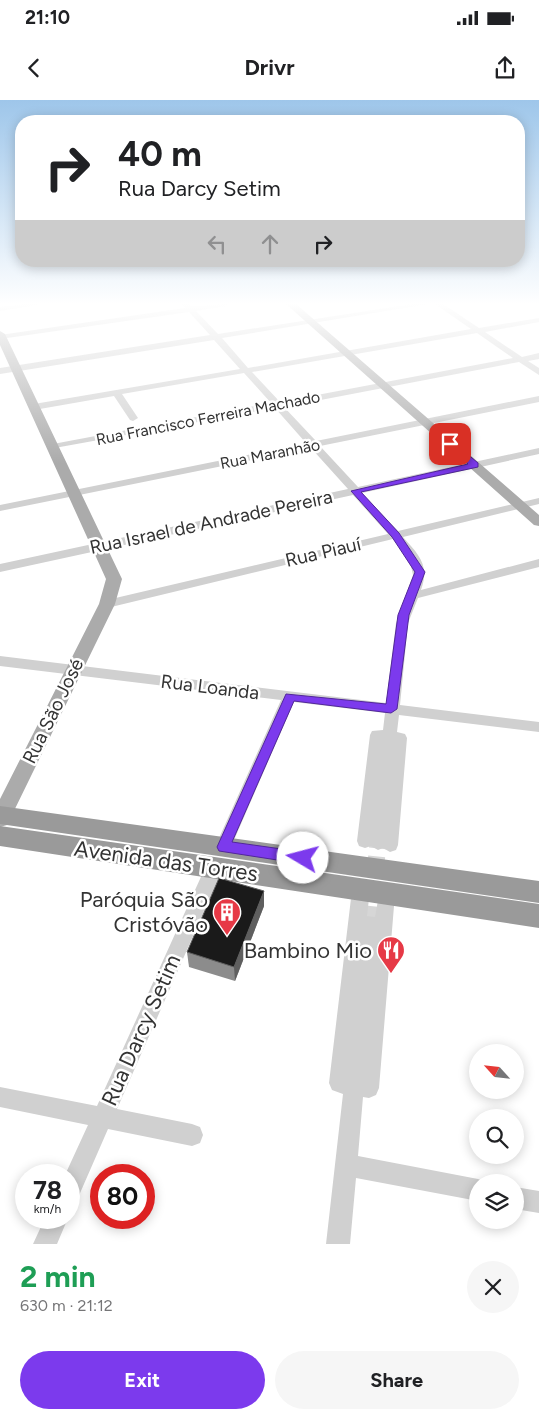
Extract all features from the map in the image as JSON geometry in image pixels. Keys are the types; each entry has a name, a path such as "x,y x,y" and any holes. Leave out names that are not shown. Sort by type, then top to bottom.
{"highway":[{"name":"Avenida das Torres","path":"0,821 219,857 539,892"},
{"name":"Avenida das Torres","path":"219,857 361,890 539,916"}],"main road":[{"name":"Rua São José","path":"0,821 107,604 114,579 10,357"},
{"path":"353,357 539,522"}],"street":[{"path":"0,371 89,357"},
{"path":"235,357 396,535 420,572 402,623 391,709 378,843"},
{"path":"34,407 323,357"},
{"path":"518,357 539,372"},
{"name":"Rua Francisco Ferreira Machado","path":"53,447 533,357"},
{"path":"117,393 133,418"},
{"name":"Rua Maranhão","path":"0,508 539,400"},
{"name":"Rua Israel de Andrade Pereira","path":"0,568 539,451"},
{"name":"Rua Piauí","path":"107,604 539,501"},
{"path":"411,596 539,563"},
{"name":"Rua Loanda","path":"0,661 539,727"},
{"name":"Rua Darcy Setim","path":"80,1167 290,696"},
{"path":"361,890 339,1083 353,1086 369,1088 386,894"},
{"path":"338,1244 370,923"},
{"path":"0,1097 192,1134"},
{"path":"346,1165 469,1188"},
{"path":"524,1200 539,1202"},
{"path":"45,1244 52,1229"}],"building":[{"name":"Paróquia São Cristóvão","path":"219,878 264,891 234,967 187,952"}],"tunnel":[{"path":"370,923 378,843"}],"place":[{"name":"Paróquia São Cristóvão","path":"227,936"},
{"name":"Bambino Mio","path":"391,974"}],"route":[{"path":"303,858 224,847 290,696 391,709 402,623 407,604 420,572 396,535 355,491 475,465 450,444"}]}
